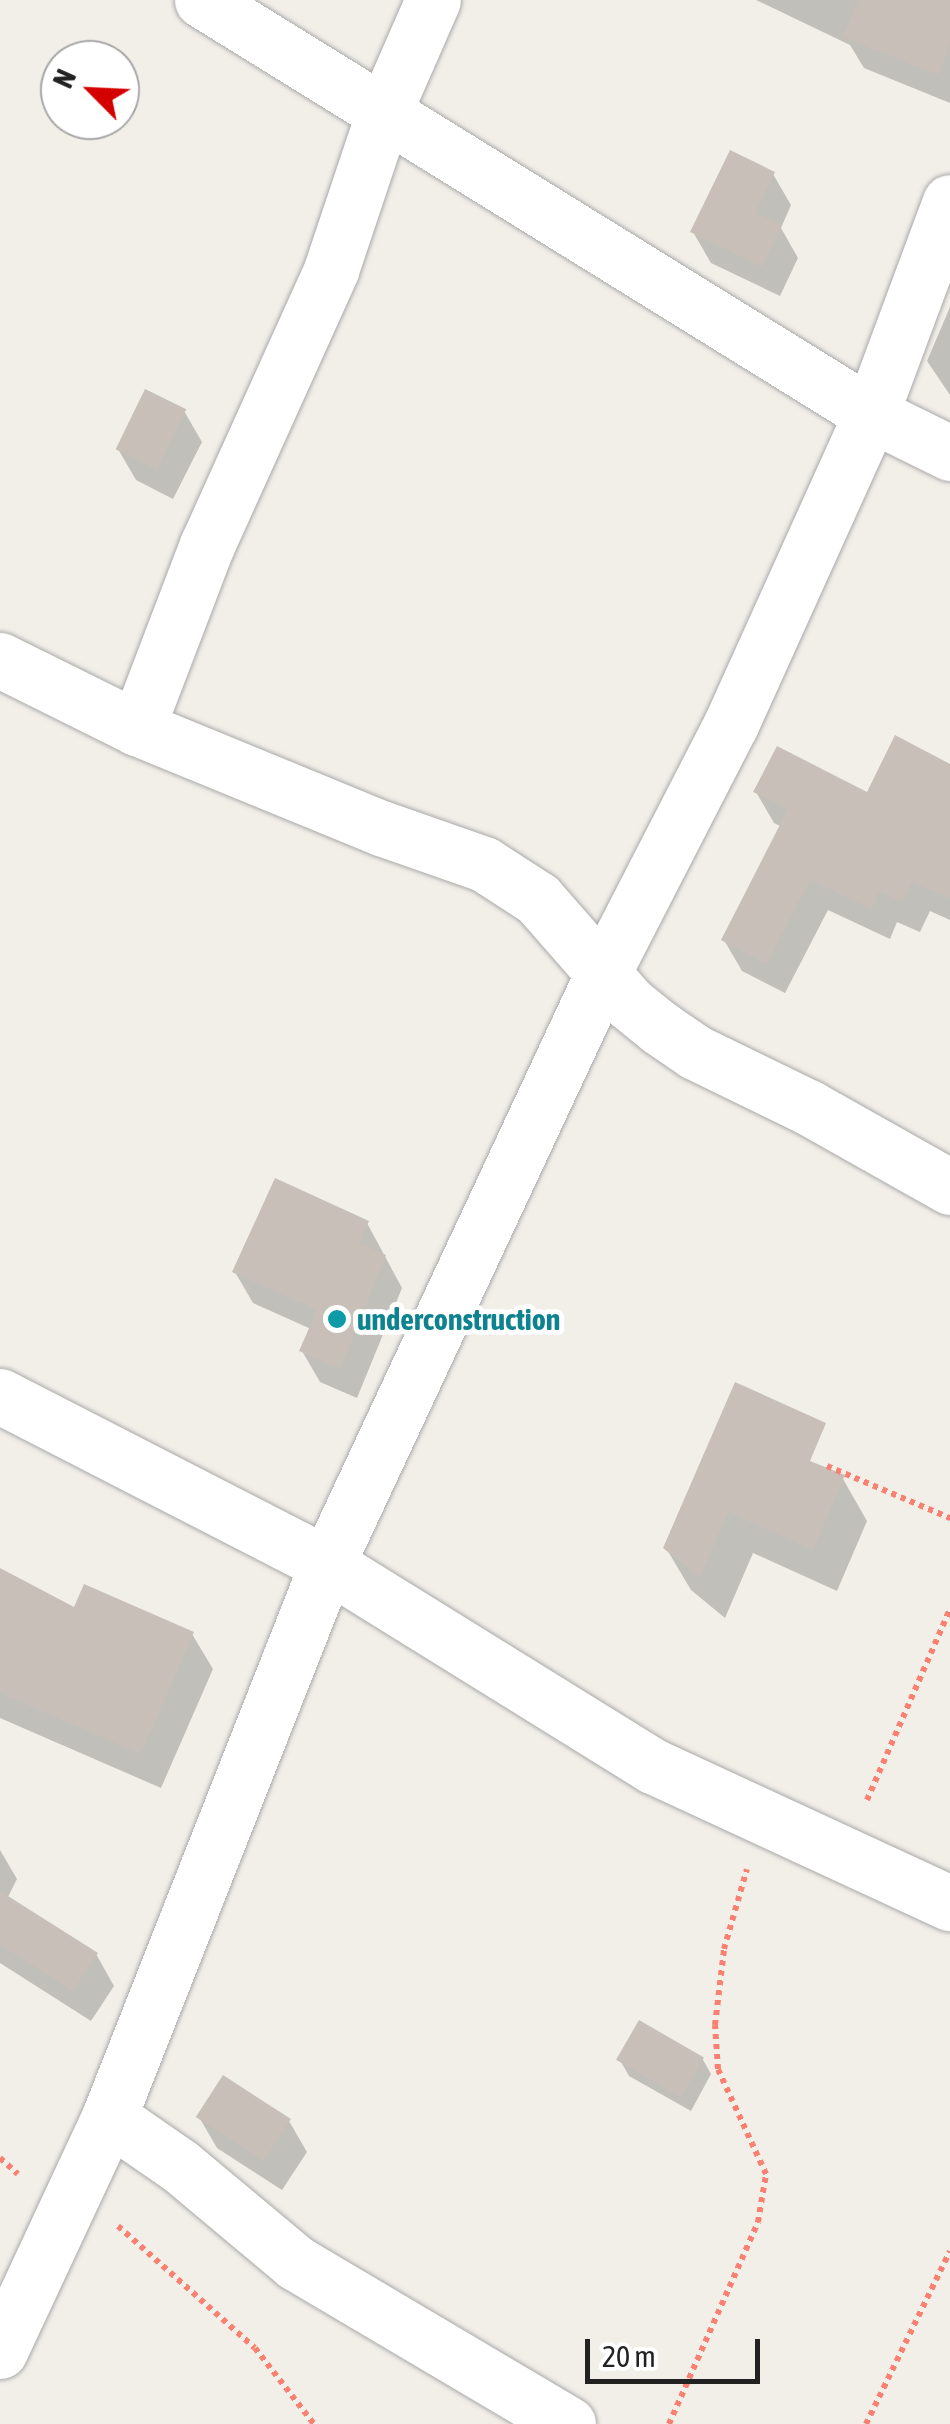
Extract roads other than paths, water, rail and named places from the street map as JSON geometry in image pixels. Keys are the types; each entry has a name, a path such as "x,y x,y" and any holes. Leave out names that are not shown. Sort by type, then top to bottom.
{"street":[{"path":"202,0 871,414 950,453"},
{"path":"137,728 207,546 331,270 384,112 433,0"},
{"path":"0,2351 108,2117 328,1564 603,973 731,724 871,414 950,202"},
{"path":"0,660 137,728 382,828 484,864 538,899 629,1003 695,1052 808,1107 950,1187"},
{"path":"0,1396 328,1564 653,1766 844,1850 950,1902"},
{"path":"108,2117 180,2166 296,2263 568,2424"}],"place":[{"name":"underconstruction","path":"337,1319"}]}
